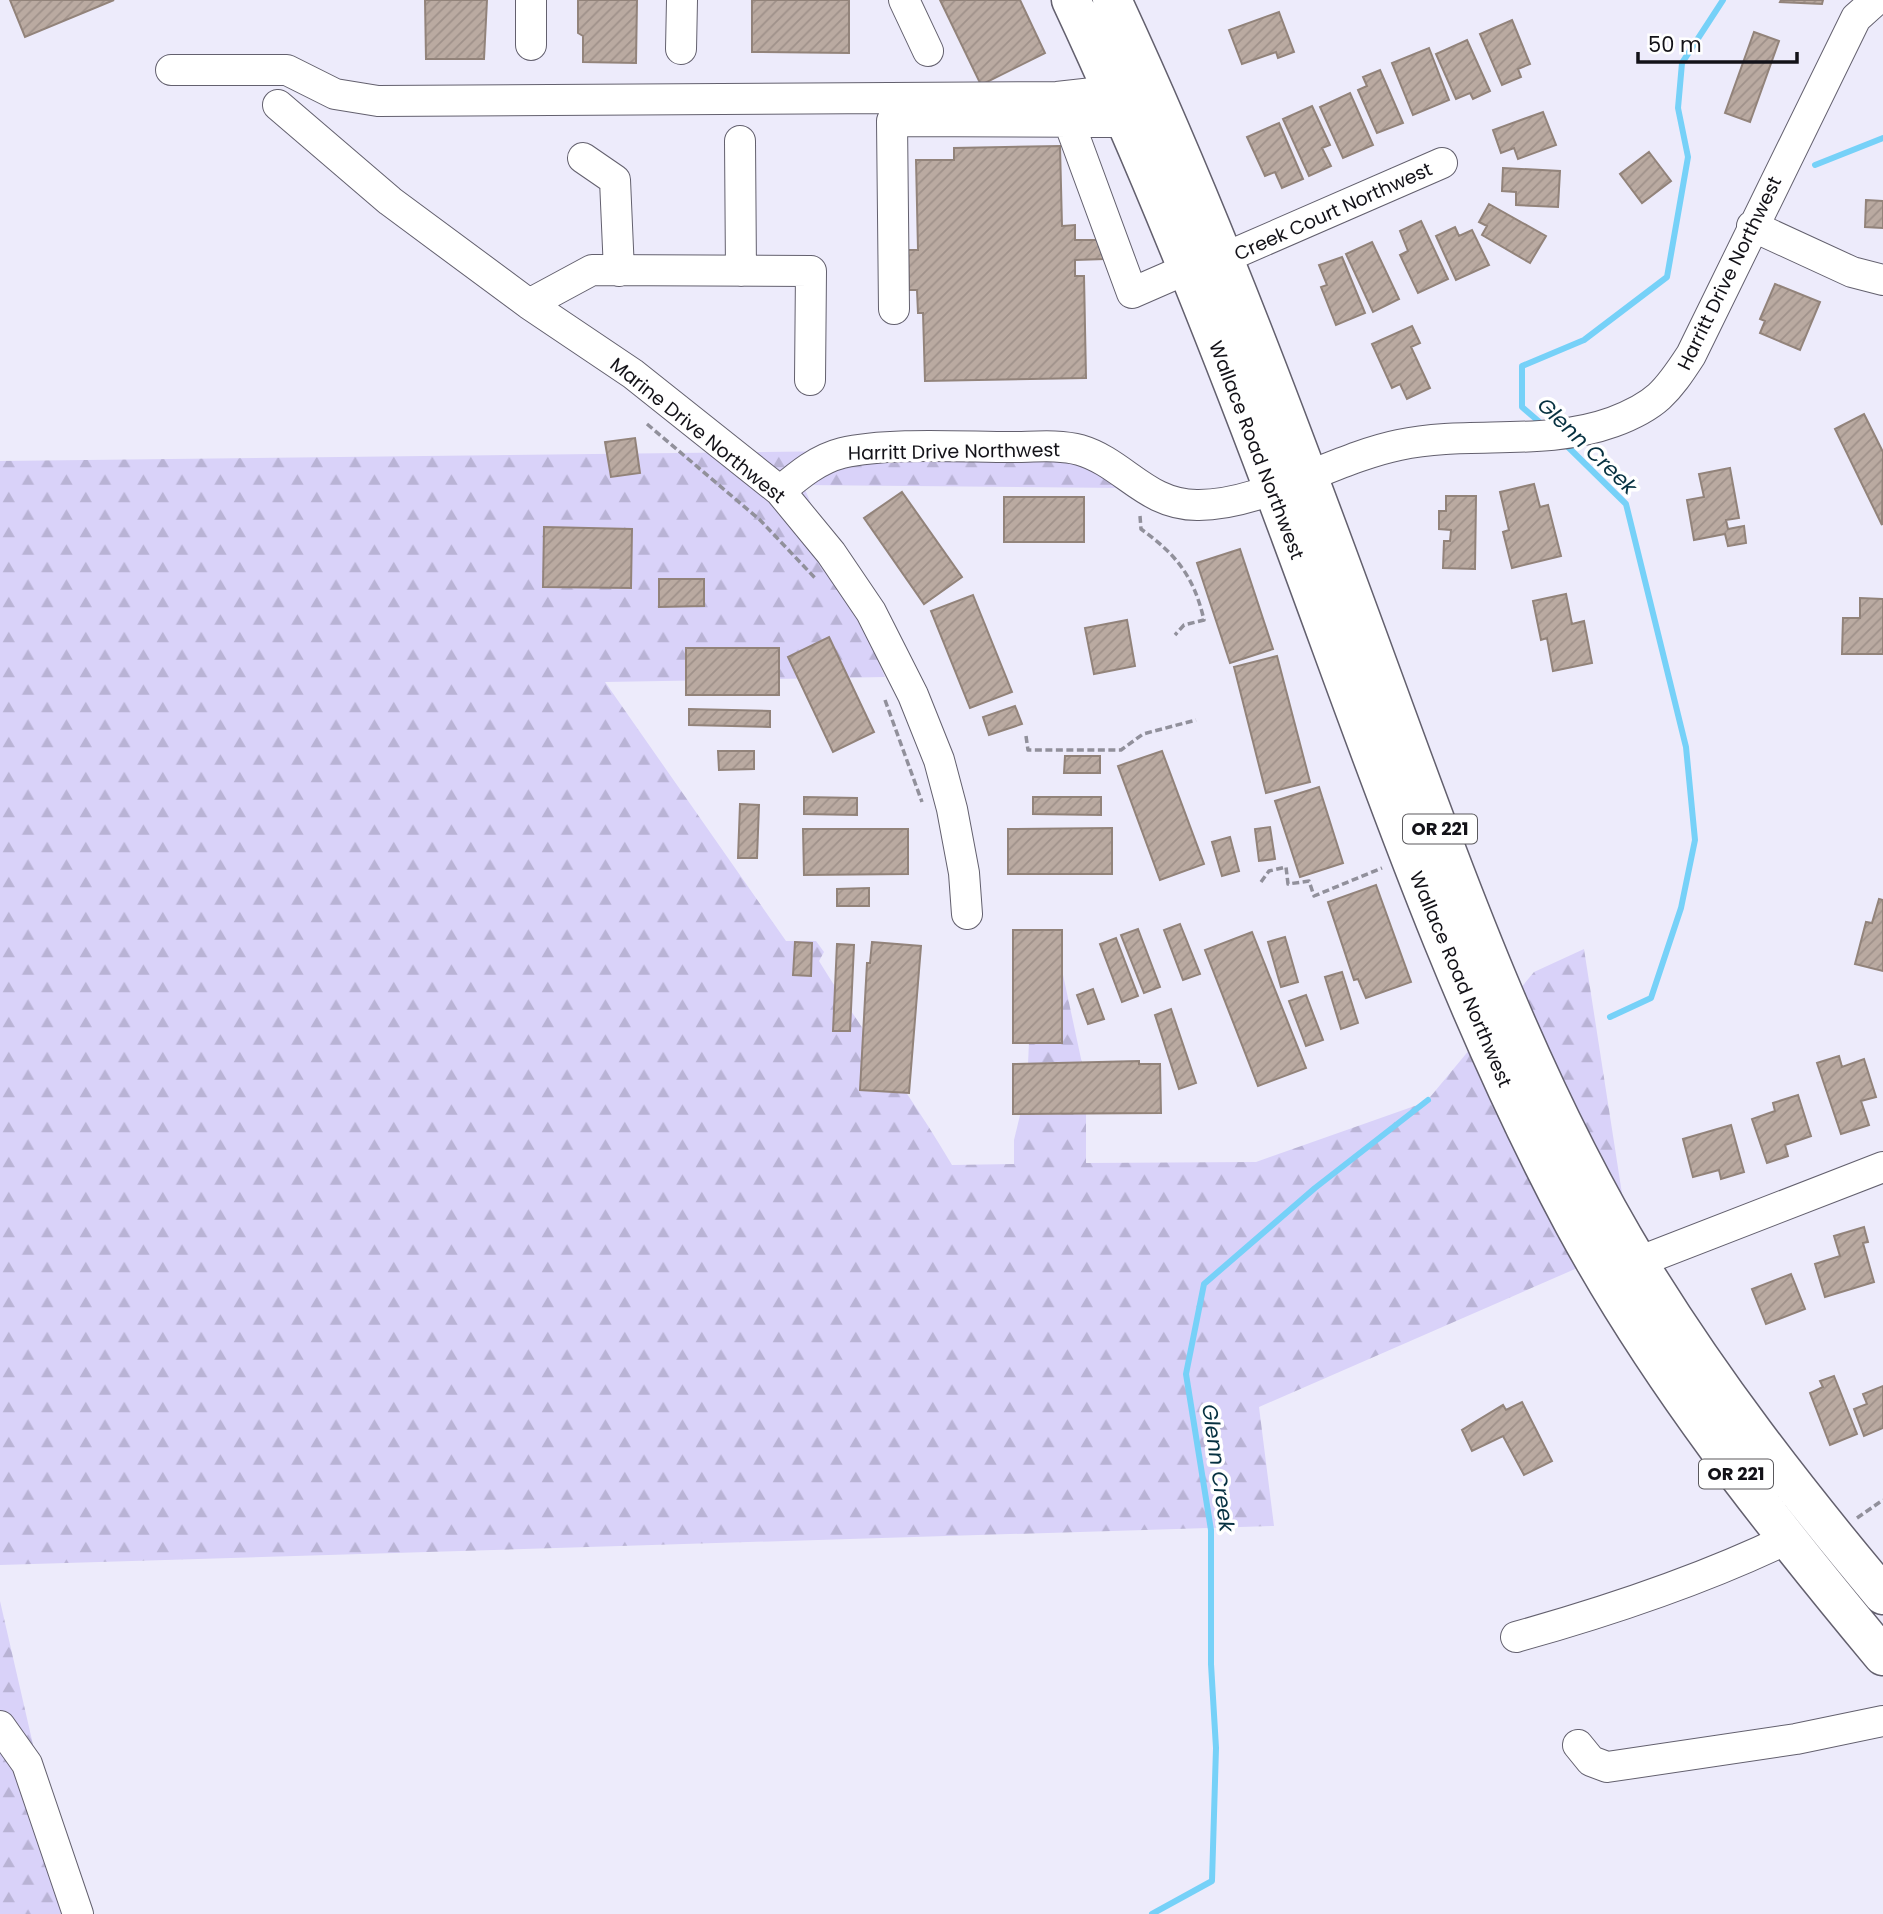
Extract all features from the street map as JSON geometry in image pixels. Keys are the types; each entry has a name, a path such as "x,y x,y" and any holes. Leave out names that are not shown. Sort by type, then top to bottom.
{"main road":[{"name":"Wallace Road Northwest","path":"1071,0 1187,269 1273,489 1410,857 1486,1045 1568,1212 1622,1271 1883,1595"},
{"name":"Wallace Road Northwest","path":"1112,0 1224,258 1420,778 1520,1031 1572,1139 1622,1271 1704,1430 1787,1539 1883,1656"}],"street":[{"path":"531,0 531,45"},
{"path":"681,50 682,0"},
{"path":"904,0 928,51"},
{"name":"Harritt Drive Northwest","path":"780,491 821,460 842,453 946,447 1057,447 1078,449 1100,458 1149,494 1197,506 1273,489 1359,455 1400,444 1434,440 1530,437 1580,430 1638,411 1669,390 1691,355 1856,18 1876,0"},
{"path":"171,70 286,70 335,94 378,100 1057,97 1118,106"},
{"name":"Marine Drive Northwest","path":"278,106 390,201 529,304 633,374 780,491 831,553 871,612 913,695 939,760 952,809 964,873 967,914"},
{"path":"894,309 892,121 1069,122 1118,106"},
{"path":"1069,122 1132,293 1187,269"},
{"path":"740,141 741,271"},
{"path":"583,158 615,180 619,271"},
{"name":"Creek Court Northwest","path":"1224,258 1442,163"},
{"path":"1752,226 1852,272 1883,280"},
{"path":"529,304 592,270 811,271 810,380"},
{"path":"1622,1271 1883,1167"},
{"path":"1516,1637 1613,1609 1727,1568 1787,1539"},
{"path":"1578,1745 1591,1761 1608,1767 1883,1721"},
{"path":"0,1726 27,1764 78,1914"}],"path":[{"path":"647,424 760,520 821,584"},
{"path":"1149,494 1139,517 1141,529 1169,550 1197,590 1204,620 1184,625 1175,635"},
{"path":"885,699 923,805"},
{"path":"1026,736 1028,750 1121,750 1143,734 1196,720"},
{"path":"1261,882 1269,872 1286,866 1288,884 1309,881 1314,896 1410,857"}],"green space":[{"path":"1108,448 1126,488 803,485 885,677 605,682 786,941 816,941 824,952 819,961 952,1165 1014,1164 1014,1140 1027,1086 1030,1020 1059,956 1086,1082 1086,1163 1256,1162 1426,1102 1534,972 1584,949 1630,1245 1259,1407 1274,1526 0,1565 0,461"},
{"path":"0,1601 72,1914 0,1914"}],"building":[{"path":"10,0 114,0 25,37"},
{"path":"425,0 487,0 484,59 426,59"},
{"path":"578,0 637,0 636,63 583,62 583,36 578,33"},
{"path":"752,0 849,0 849,53 752,52"},
{"path":"940,0 1020,0 1045,53 981,85"},
{"path":"1823,0 1822,4 1780,2"},
{"path":"1279,12 1294,52 1278,58 1276,52 1242,64 1229,30"},
{"path":"1512,20 1530,64 1518,69 1521,77 1502,85 1480,34"},
{"path":"1754,32 1779,41 1750,122 1725,113"},
{"path":"1467,40 1490,91 1473,99 1470,93 1456,99 1436,54"},
{"path":"1429,48 1449,100 1413,115 1392,63"},
{"path":"1380,70 1403,123 1377,133 1358,90 1367,86 1363,77"},
{"path":"1350,93 1373,145 1343,158 1320,107"},
{"path":"1312,106 1330,145 1322,148 1331,166 1309,176 1283,119"},
{"path":"1543,112 1556,145 1518,159 1514,148 1501,153 1493,130"},
{"path":"1279,123 1303,179 1282,188 1275,172 1265,176 1247,137"},
{"path":"1060,146 1062,226 1075,225 1075,240 1104,240 1104,259 1075,260 1075,276 1084,276 1086,378 925,381 923,313 918,313 917,290 909,290 908,250 918,250 916,160 954,160 954,148"},
{"path":"1649,152 1671,181 1642,203 1620,174"},
{"path":"1503,168 1560,171 1558,207 1516,205 1516,192 1502,191"},
{"path":"1866,200 1883,201 1883,228 1865,227"},
{"path":"1489,204 1546,236 1530,263 1482,235 1487,226 1479,222"},
{"path":"1421,221 1448,279 1418,293 1400,255 1408,251 1400,231"},
{"path":"1455,227 1459,236 1472,230 1489,265 1456,280 1436,236"},
{"path":"1372,242 1399,299 1373,312 1346,254"},
{"path":"1342,257 1365,313 1336,325 1321,287 1327,285 1319,265"},
{"path":"1775,284 1820,302 1800,350 1760,333 1765,321 1760,319"},
{"path":"1412,326 1420,343 1411,347 1430,388 1407,399 1400,384 1392,388 1372,344"},
{"path":"1864,414 1883,452 1882,525 1835,429"},
{"path":"635,438 640,473 611,477 605,442"},
{"path":"1730,468 1739,518 1726,520 1728,529 1744,526 1746,543 1728,546 1725,534 1694,540 1687,500 1704,497 1699,474"},
{"path":"1534,484 1540,507 1548,505 1561,556 1512,568 1503,532 1509,530 1500,492"},
{"path":"902,492 962,577 924,604 864,518"},
{"path":"1446,496 1476,496 1475,569 1443,568 1444,541 1450,541 1451,530 1439,529 1439,511 1446,511"},
{"path":"1004,497 1084,497 1084,542 1004,542"},
{"path":"544,527 632,529 631,588 543,587"},
{"path":"1240,549 1273,649 1230,663 1197,563"},
{"path":"659,579 704,579 704,606 659,607"},
{"path":"1566,594 1572,624 1584,621 1592,663 1553,671 1547,638 1541,640 1533,601"},
{"path":"973,595 1012,692 970,708 931,611"},
{"path":"1860,598 1883,599 1883,654 1842,654 1843,618 1860,618"},
{"path":"1127,620 1135,666 1094,674 1085,628"},
{"path":"829,637 874,732 833,752 788,657"},
{"path":"686,648 779,648 779,695 686,695"},
{"path":"1277,656 1310,782 1266,793 1234,667"},
{"path":"1015,706 1022,724 989,735 983,717"},
{"path":"689,709 770,711 770,727 689,725"},
{"path":"718,751 754,751 754,769 719,770"},
{"path":"1162,751 1204,864 1160,880 1118,766"},
{"path":"1065,756 1100,756 1100,773 1064,773"},
{"path":"1319,787 1343,863 1300,877 1275,801"},
{"path":"804,797 857,798 857,815 804,814"},
{"path":"1033,797 1101,797 1101,815 1033,814"},
{"path":"740,804 759,805 757,858 738,858"},
{"path":"1270,827 1275,859 1259,861 1255,829"},
{"path":"1112,828 1112,874 1008,874 1008,829"},
{"path":"803,829 908,829 908,874 804,875"},
{"path":"1230,837 1239,871 1222,876 1212,842"},
{"path":"1376,885 1411,982 1366,998 1358,979 1354,980 1328,902"},
{"path":"869,888 869,906 837,906 837,889"},
{"path":"1879,899 1883,900 1883,971 1855,964 1866,922 1872,923"},
{"path":"1180,924 1200,974 1183,980 1164,930"},
{"path":"1138,929 1160,987 1144,993 1121,935"},
{"path":"1013,930 1062,930 1062,1043 1013,1043"},
{"path":"1252,932 1306,1068 1258,1086 1205,950"},
{"path":"1285,937 1298,982 1281,987 1268,942"},
{"path":"1116,938 1138,996 1122,1002 1100,944"},
{"path":"795,942 812,943 811,976 793,975"},
{"path":"872,942 921,946 909,1093 860,1090 867,963 870,963"},
{"path":"837,944 854,945 850,1031 833,1031"},
{"path":"1342,972 1358,1023 1341,1029 1325,977"},
{"path":"1093,989 1104,1019 1088,1024 1077,995"},
{"path":"1306,995 1323,1040 1306,1046 1289,1001"},
{"path":"1171,1009 1196,1083 1179,1089 1155,1015"},
{"path":"1839,1056 1842,1067 1864,1059 1876,1097 1861,1101 1869,1125 1841,1134 1817,1063"},
{"path":"1139,1061 1139,1064 1160,1064 1161,1113 1013,1114 1013,1064"},
{"path":"1798,1095 1811,1136 1785,1145 1788,1156 1767,1163 1752,1119 1775,1111 1773,1103"},
{"path":"1731,1125 1744,1172 1721,1179 1719,1170 1693,1177 1683,1139"},
{"path":"1864,1227 1868,1242 1863,1243 1874,1282 1825,1297 1815,1264 1840,1256 1834,1236"},
{"path":"1791,1274 1805,1309 1766,1324 1752,1289"},
{"path":"1834,1376 1857,1434 1830,1445 1810,1393 1823,1387 1820,1381"},
{"path":"1883,1386 1883,1428 1864,1436 1854,1409 1867,1404 1863,1394"},
{"path":"1522,1402 1552,1461 1524,1475 1503,1436 1472,1451 1462,1430 1503,1405 1506,1410"}],"waterway":[{"name":"Glenn Creek","path":"1543,425 1522,407 1522,366 1584,340 1667,277 1688,157 1678,108 1682,63 1723,0"},
{"path":"1815,165 1883,138"},
{"name":"Glenn Creek","path":"1565,444 1626,504 1686,747 1695,840 1681,908 1651,998 1610,1017"},
{"name":"Glenn Creek","path":"1152,1914 1212,1881 1216,1748 1211,1664 1211,1530 1186,1374 1204,1284 1315,1188 1428,1100"}]}
